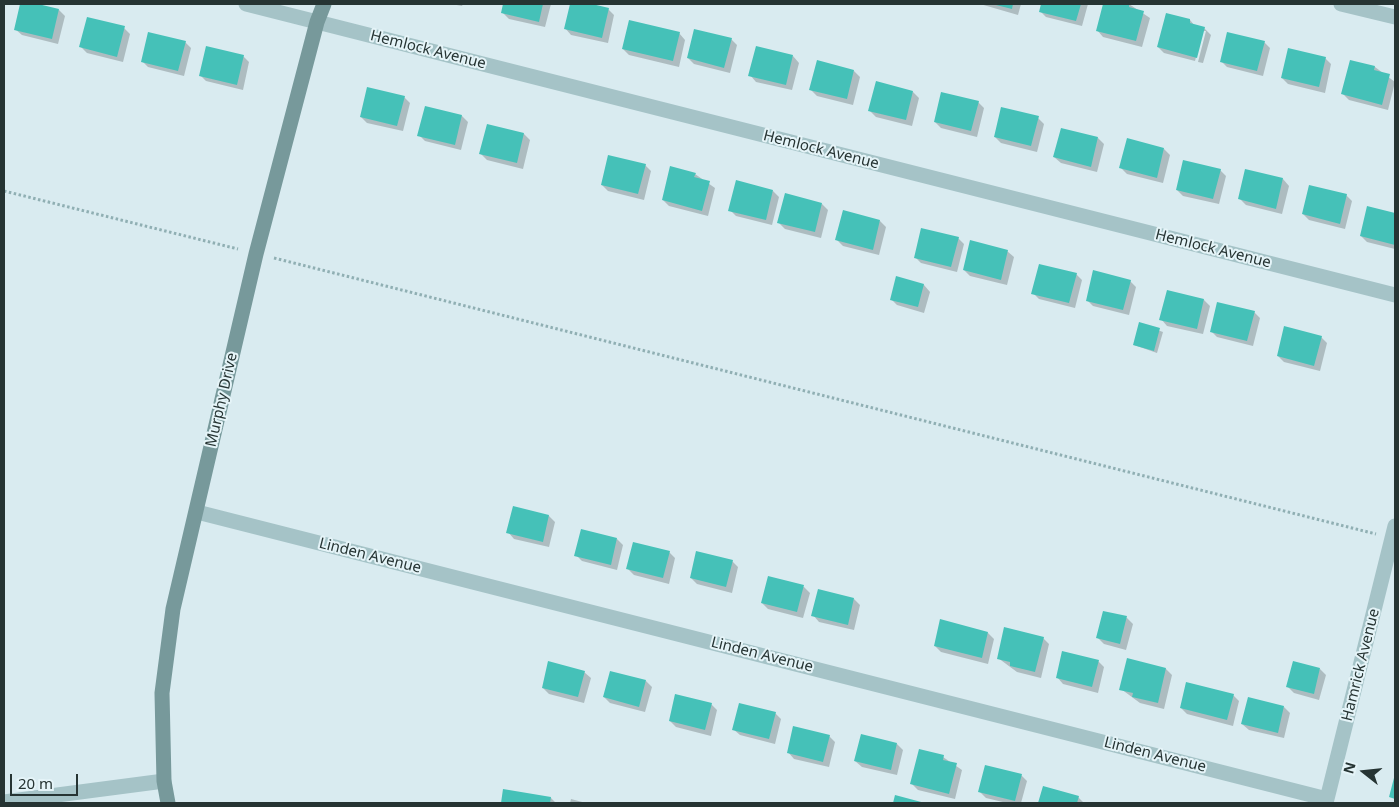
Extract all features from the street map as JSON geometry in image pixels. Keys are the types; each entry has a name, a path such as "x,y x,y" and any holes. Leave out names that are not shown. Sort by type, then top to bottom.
{"street":[{"name":"Hemlock Avenue","path":"246,4 1395,295"},
{"name":"Murphy Drive","path":"168,803 164,781 162,693 174,609 256,254 317,22 324,4"},
{"path":"1341,4 1395,17"},
{"name":"Linden Avenue","path":"197,512 1327,801"},
{"name":"Hamrick Avenue","path":"1327,801 1394,532"},
{"path":"4,802 164,781"}],"path":[{"path":"4,191 236,249"},
{"path":"274,258 1394,532"}],"building":[{"path":"20,4 38,4 59,9 52,39 14,30"},
{"path":"503,4 543,4 539,22 501,13"},
{"path":"570,4 592,4 609,8 602,38 564,29"},
{"path":"992,4 1013,4 1012,9"},
{"path":"1041,4 1081,4 1076,21 1039,12"},
{"path":"1103,4 1129,4 1129,7 1144,11 1136,41 1096,31"},
{"path":"1166,13 1190,19 1190,23 1205,27 1197,58 1157,47"},
{"path":"87,17 125,26 117,57 79,47"},
{"path":"629,20 680,32 673,61 622,49"},
{"path":"694,29 732,38 724,68 687,58"},
{"path":"148,32 186,41 178,71 141,62"},
{"path":"1227,32 1265,41 1257,71 1220,62"},
{"path":"206,46 244,55 237,85 199,76"},
{"path":"756,46 793,55 786,85 748,76"},
{"path":"1288,48 1326,57 1319,87 1281,78"},
{"path":"817,60 854,70 847,99 809,90"},
{"path":"1350,60 1375,66 1374,70 1390,74 1382,105 1341,94"},
{"path":"876,81 913,91 906,120 868,111"},
{"path":"367,87 405,96 397,126 360,117"},
{"path":"941,92 979,101 971,131 934,122"},
{"path":"425,106 462,115 455,145 417,136"},
{"path":"1001,107 1039,116 1031,146 994,137"},
{"path":"487,124 524,133 517,163 479,154"},
{"path":"1061,128 1098,137 1091,167 1053,157"},
{"path":"1127,138 1164,148 1157,178 1119,168"},
{"path":"608,155 646,164 638,194 601,185"},
{"path":"1183,160 1221,169 1213,199 1176,190"},
{"path":"670,166 696,173 694,177 710,181 702,211 662,200"},
{"path":"1245,169 1283,178 1276,209 1238,199"},
{"path":"736,180 773,190 766,220 728,211"},
{"path":"1309,185 1347,194 1340,224 1302,214"},
{"path":"785,193 822,203 815,232 777,223"},
{"path":"1367,206 1395,213 1395,245 1360,236"},
{"path":"843,210 880,220 873,250 835,240"},
{"path":"921,228 959,237 951,267 914,258"},
{"path":"970,240 1008,250 1001,280 963,270"},
{"path":"1039,264 1077,273 1069,303 1031,294"},
{"path":"1093,270 1131,280 1123,310 1086,301"},
{"path":"896,276 924,284 918,307 890,300"},
{"path":"1167,290 1204,299 1197,329 1159,320"},
{"path":"1217,302 1255,311 1247,341 1210,332"},
{"path":"1139,322 1160,328 1154,351 1133,345"},
{"path":"1284,326 1322,336 1314,366 1277,356"},
{"path":"513,506 549,515 543,542 506,533"},
{"path":"581,529 617,538 611,565 574,556"},
{"path":"633,542 670,551 663,578 626,569"},
{"path":"696,551 733,560 726,587 690,578"},
{"path":"768,576 804,585 797,612 761,603"},
{"path":"818,589 854,598 848,625 811,616"},
{"path":"1103,611 1127,616 1120,644 1096,638"},
{"path":"940,619 988,632 982,658 934,646"},
{"path":"1004,627 1044,637 1035,672 1010,666 1010,662 997,659"},
{"path":"1062,651 1099,660 1092,687 1056,678"},
{"path":"1127,658 1166,668 1158,703 1132,697 1133,693 1119,690"},
{"path":"548,661 585,671 578,697 542,688"},
{"path":"1293,661 1320,668 1314,694 1286,687"},
{"path":"610,671 646,680 639,707 603,697"},
{"path":"1186,682 1234,694 1227,720 1180,708"},
{"path":"675,694 712,703 705,730 669,721"},
{"path":"1248,697 1284,706 1278,733 1241,724"},
{"path":"739,703 776,712 769,739 732,730"},
{"path":"793,726 830,735 823,762 787,753"},
{"path":"861,734 897,743 891,770 854,761"},
{"path":"919,749 944,755 943,760 957,763 949,794 910,784"},
{"path":"985,765 1022,774 1015,801 978,792"},
{"path":"1395,774 1395,799 1389,797"},
{"path":"1043,786 1079,796 1077,803 1038,803"},
{"path":"503,789 551,797 550,803 501,803"},
{"path":"895,795 925,803 893,803"}]}
